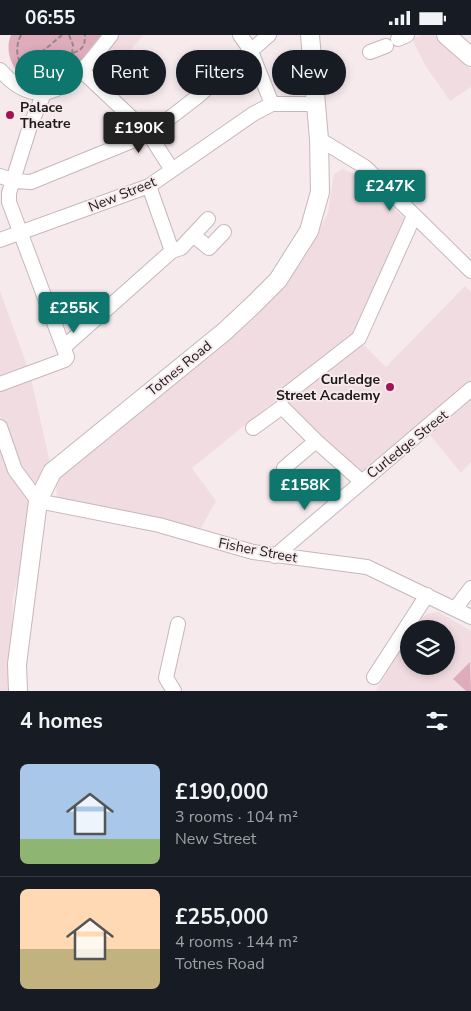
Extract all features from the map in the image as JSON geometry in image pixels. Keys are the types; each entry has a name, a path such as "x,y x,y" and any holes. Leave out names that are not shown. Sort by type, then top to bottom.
{"main road":[{"name":"Totnes Road","path":"18,691 18,655 38,501 52,472 224,332 278,280 309,231 320,192 317,103 310,35"},
{"path":"446,35 471,57"}],"street":[{"path":"111,35 83,72 149,134 172,170"},
{"path":"240,35 250,49 272,104"},
{"path":"0,176 15,181 30,182 149,134 197,97 250,49 269,35"},
{"path":"370,52 386,46"},
{"path":"0,70 15,84"},
{"path":"0,384 67,357 20,233 9,193 15,181 31,123 44,95"},
{"name":"New Street","path":"0,241 149,185 254,114 272,104 317,103"},
{"path":"319,139 366,167 471,271"},
{"path":"149,185 172,251"},
{"path":"283,397 359,337 414,216"},
{"path":"64,347 172,251 181,247 208,219"},
{"path":"193,235 209,248 224,232"},
{"name":"Curledge Street","path":"275,557 361,481 452,407 471,389"},
{"path":"254,428 282,407 316,441 361,481"},
{"path":"1,433 15,470 38,501"},
{"path":"284,468 316,441"},
{"name":"Fisher Street","path":"38,501 159,525 219,544 275,557 344,562 367,567 471,617"},
{"path":"455,609 471,588"},
{"path":"374,677 426,595"},
{"path":"174,691 166,678 178,623"}],"path":[{"path":"18,50 21,35"},
{"path":"44,50 62,35"},
{"path":"69,35 72,50"},
{"path":"80,50 85,45 85,35"}],"shaded area":[{"path":"11,35 101,35 83,57 83,50 15,50 15,67 9,55"},
{"path":"111,35 143,35 131,50 100,50"},
{"path":"423,35 434,35 471,69 471,87 450,101 425,65 412,39"},
{"path":"93,59 93,81 83,72"},
{"path":"343,169 355,174 413,226 362,338 277,399 192,468 216,501 201,528 57,499 56,485 61,475 285,286 308,252 328,213 334,174"},
{"name":"Curledge Street Academy","path":"465,286 471,292 471,462 461,473 421,424 360,473 283,407 363,344 386,367"},
{"path":"0,291 30,374 52,472 38,501 13,597 10,691 0,691 0,427 37,498 0,416"},
{"path":"438,612 452,620 418,620 427,614"},
{"path":"455,622 471,631 471,691 376,691 400,650 400,675 455,675"},
{"path":"470,662 471,691 466,691 453,679"}],"place":[{"name":"Palace Theatre","path":"10,115"},
{"name":"Curledge Street Academy","path":"390,387"}]}
